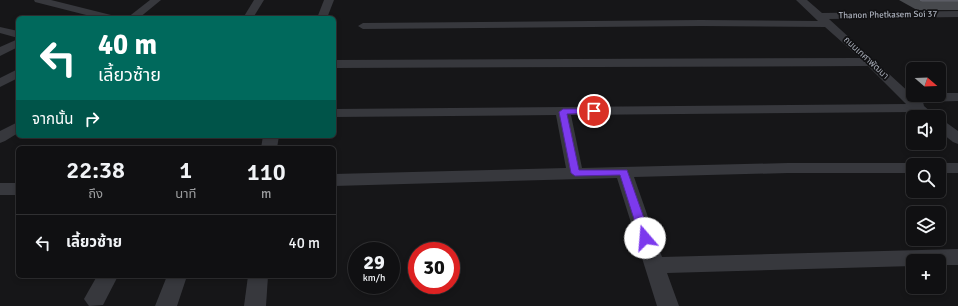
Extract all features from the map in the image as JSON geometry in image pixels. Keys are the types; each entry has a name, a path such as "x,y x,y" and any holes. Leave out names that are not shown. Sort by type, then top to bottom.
{"street":[{"path":"39,0 103,16"},
{"path":"72,8 87,0"},
{"path":"135,16 156,0"},
{"path":"249,16 259,0"},
{"path":"323,16 329,0"},
{"name":"ถนนเทศาพัฒนา","path":"801,0 871,62 921,110"},
{"name":"Thanon Phetkasem Soi 37","path":"819,16 958,14"},
{"path":"363,26 701,23 829,24"},
{"path":"0,30 16,34"},
{"path":"0,52 16,43"},
{"path":"336,64 871,62"},
{"path":"0,83 16,74"},
{"path":"336,113 918,108 914,98 958,97"},
{"path":"563,112 575,173"},
{"path":"0,122 16,125"},
{"path":"0,138 16,126"},
{"path":"946,130 958,139"},
{"path":"336,180 788,168 906,168"},
{"path":"946,168 958,168"},
{"path":"624,172 668,306"},
{"path":"0,189 16,189"},
{"path":"654,265 958,257"},
{"path":"95,299 107,278"},
{"path":"166,306 176,278"},
{"path":"255,306 258,278"}],"building":[{"path":"920,0 958,0 958,1 922,1"}],"route":[{"path":"594,111 563,112 575,173 624,172 645,238"}]}
